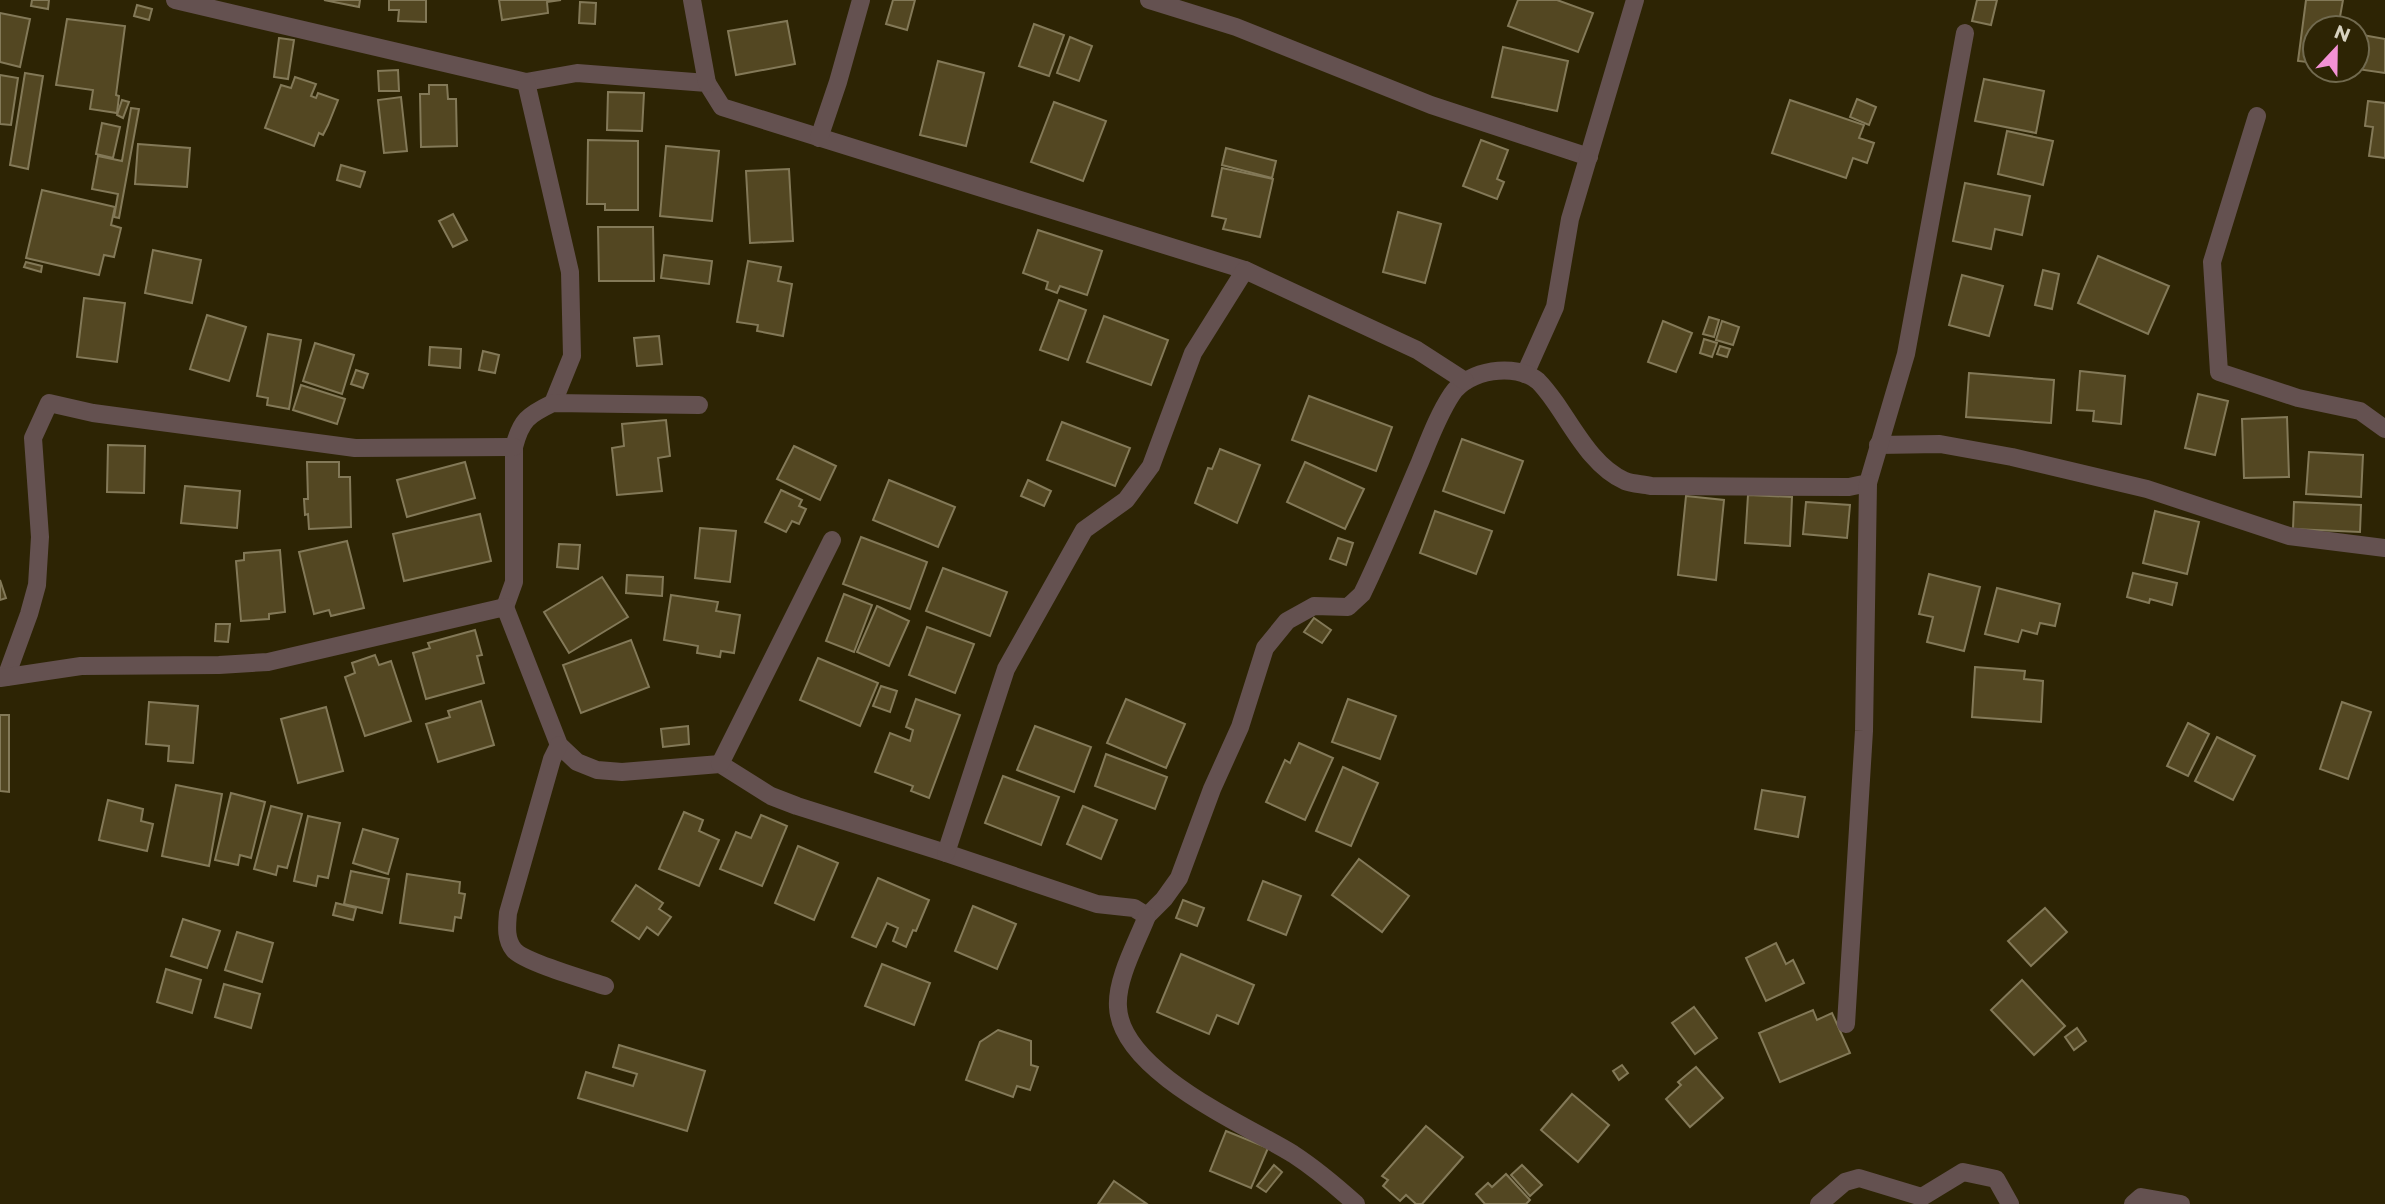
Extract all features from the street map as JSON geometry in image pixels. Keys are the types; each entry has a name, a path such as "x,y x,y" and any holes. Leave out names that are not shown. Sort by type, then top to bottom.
{"street":[{"path":"175,0 526,82 578,73 707,83"},
{"path":"692,0 707,83 722,107 1245,270 1417,350 1465,381"},
{"path":"819,138 861,0"},
{"path":"1149,0 1236,27 1431,105 1588,157"},
{"path":"1525,374 1555,307 1570,219 1635,0"},
{"path":"1846,1024 1864,731 1868,483 1906,354 1965,33"},
{"path":"526,82 570,272 572,356 553,403"},
{"path":"2256,116 2212,262 2219,372 2298,398 2360,411 2385,429"},
{"path":"946,853 1006,669 1084,530 1126,500 1152,466 1193,354 1245,270"},
{"path":"1356,1204 1317,1170 1184,1092 1138,1051 1124,1029 1118,1009 1120,987 1147,916 1179,878 1212,789 1240,727 1265,648 1287,621 1314,606 1348,607 1362,594 1452,393 1465,381 1485,372 1511,371 1525,374 1537,381 1586,447 1608,471 1626,482 1651,486 1849,487 1868,483"},
{"path":"3,677 29,614 37,585 40,537 33,438 49,403 118,417 355,448 514,447"},
{"path":"699,405 553,403 532,413 519,427 514,447 514,582 505,607 559,745 577,762 597,770 622,772 720,764 771,796 797,806 1097,904 1134,908 1147,916"},
{"path":"1878,445 1940,444 2012,457 2147,489 2288,536 2385,548"},
{"path":"720,764 832,540"},
{"path":"3,677 81,666 268,662 505,607"},
{"path":"559,745 551,759 508,913 506,932 514,950 529,959 605,986"},
{"path":"1819,1204 1845,1182 1859,1178 1923,1197 1963,1172 1996,1179 2010,1204"},
{"path":"2133,1204 2141,1197 2181,1204"}],"building":[{"path":"32,0 49,0 48,9 31,6"},
{"path":"324,0 360,0 359,7"},
{"path":"389,0 426,0 426,22 398,21 399,10 389,10"},
{"path":"499,0 561,0 547,2 548,13 502,20"},
{"path":"893,0 915,0 907,30 886,24"},
{"path":"1518,0 1557,0 1593,13 1578,52 1508,26"},
{"path":"1977,0 1997,0 1991,25 1972,21"},
{"path":"2306,0 2343,0 2340,14 2304,14"},
{"path":"580,2 596,3 595,24 579,23"},
{"path":"137,5 152,9 149,20 134,16"},
{"path":"0,13 30,19 20,67 0,62"},
{"path":"67,19 125,26 116,95 119,96 117,113 90,109 93,90 56,85"},
{"path":"787,21 795,64 736,75 728,31"},
{"path":"1034,24 1064,35 1049,76 1019,66"},
{"path":"2371,36 2385,39 2385,73 2371,71"},
{"path":"1070,37 1092,46 1079,81 1057,73"},
{"path":"279,38 294,40 288,79 274,77"},
{"path":"2301,38 2301,61 2298,61"},
{"path":"1503,47 1568,61 1557,111 1492,97"},
{"path":"938,61 984,73 966,146 920,135"},
{"path":"398,70 399,91 379,91 378,71"},
{"path":"25,73 43,76 28,169 10,165"},
{"path":"0,75 18,78 11,125 0,124"},
{"path":"295,77 316,84 311,96 316,98 318,93 338,100 323,135 319,133 314,146 265,128 281,85 291,88"},
{"path":"1984,79 2044,91 2036,133 1975,121"},
{"path":"429,85 447,85 448,99 456,99 457,146 421,147 420,94 429,94"},
{"path":"608,92 644,93 642,131 607,130"},
{"path":"401,97 407,151 384,153 378,100"},
{"path":"1857,99 1876,107 1869,125 1850,117"},
{"path":"122,100 129,102 123,118 117,115"},
{"path":"1790,100 1864,125 1859,138 1874,143 1867,163 1853,158 1846,178 1772,153"},
{"path":"2368,101 2385,103 2385,158 2369,156 2373,127 2365,126"},
{"path":"1054,102 1106,121 1083,181 1031,162"},
{"path":"131,108 139,109 119,218 114,217 118,194 92,189 98,156 122,161"},
{"path":"102,123 120,127 113,158 96,154"},
{"path":"2007,131 2053,141 2043,185 1998,174"},
{"path":"588,140 638,141 638,210 605,210 605,204 587,204"},
{"path":"1481,140 1508,150 1497,179 1504,182 1497,199 1463,186"},
{"path":"138,144 190,148 187,187 135,184"},
{"path":"666,146 719,151 712,221 660,216"},
{"path":"1226,148 1276,161 1272,178 1222,165"},
{"path":"341,165 365,172 360,187 337,180"},
{"path":"1222,168 1273,179 1260,237 1223,229 1226,219 1212,216"},
{"path":"789,169 793,241 750,243 746,171"},
{"path":"1965,183 2030,196 2022,235 1995,229 1991,249 1953,241"},
{"path":"42,190 115,207 111,225 121,228 114,257 104,255 99,275 26,258"},
{"path":"1398,212 1441,224 1425,283 1383,272"},
{"path":"453,214 467,240 453,247 439,221"},
{"path":"598,227 653,227 654,281 599,281"},
{"path":"1038,230 1102,251 1087,295 1060,286 1057,293 1046,289 1048,282 1023,273"},
{"path":"153,250 201,260 192,303 145,293"},
{"path":"664,255 712,261 709,284 661,278"},
{"path":"2098,256 2169,286 2148,334 2078,303"},
{"path":"748,261 781,267 778,281 792,284 783,336 757,331 758,325 737,322"},
{"path":"26,262 42,266 41,272 24,267"},
{"path":"2043,270 2059,274 2052,309 2035,305"},
{"path":"1962,275 2003,286 1989,336 1949,325"},
{"path":"84,298 125,303 117,362 77,357"},
{"path":"1059,300 1086,310 1068,360 1040,350"},
{"path":"207,315 246,327 229,381 190,369"},
{"path":"1104,316 1168,340 1151,385 1087,362"},
{"path":"1709,317 1719,320 1714,337 1703,334"},
{"path":"1663,321 1692,333 1676,372 1648,362"},
{"path":"1722,321 1739,327 1733,345 1716,340"},
{"path":"268,334 301,340 289,409 267,405 268,398 257,396"},
{"path":"659,336 662,364 637,366 634,338"},
{"path":"1704,339 1717,343 1712,357 1700,353"},
{"path":"315,343 354,355 342,394 303,381"},
{"path":"1720,346 1730,349 1727,357 1717,354"},
{"path":"430,347 461,349 460,368 429,365"},
{"path":"483,351 499,355 495,373 479,370"},
{"path":"356,370 368,374 363,388 351,384"},
{"path":"2080,371 2125,376 2121,424 2093,421 2094,411 2077,410"},
{"path":"1969,373 2054,380 2051,423 1966,417"},
{"path":"301,385 345,399 337,424 293,410"},
{"path":"2198,394 2228,401 2215,455 2185,448"},
{"path":"1309,396 1392,427 1376,471 1292,440"},
{"path":"2287,417 2289,477 2244,478 2242,419"},
{"path":"666,420 670,456 658,458 662,491 617,495 612,448 624,446 622,424"},
{"path":"1062,422 1130,448 1115,486 1047,460"},
{"path":"1462,439 1523,461 1504,513 1443,491"},
{"path":"108,445 145,446 144,493 107,492"},
{"path":"794,446 836,466 820,500 777,479"},
{"path":"1220,449 1260,465 1237,523 1195,503 1208,468 1212,469"},
{"path":"2309,452 2363,455 2361,497 2306,494"},
{"path":"307,462 339,462 339,477 350,477 351,527 309,529 304,499 308,499"},
{"path":"465,462 475,498 407,517 397,480"},
{"path":"1305,462 1364,489 1345,529 1287,502"},
{"path":"889,480 955,507 938,547 873,520"},
{"path":"1028,480 1051,491 1044,506 1021,496"},
{"path":"185,486 240,491 237,528 181,523"},
{"path":"781,490 802,500 799,506 806,509 799,524 792,521 786,532 765,522"},
{"path":"1748,495 1792,497 1790,546 1745,543"},
{"path":"1686,496 1724,500 1716,580 1678,575"},
{"path":"1806,502 1850,505 1847,538 1803,534"},
{"path":"2294,502 2361,505 2360,532 2293,529"},
{"path":"1435,511 1492,531 1476,574 1420,553"},
{"path":"2155,511 2199,522 2187,574 2143,563"},
{"path":"480,514 491,561 404,581 393,534"},
{"path":"700,528 736,531 730,582 695,578"},
{"path":"861,537 927,562 910,609 843,584"},
{"path":"1338,538 1353,543 1346,565 1330,559"},
{"path":"347,541 364,608 331,616 329,610 314,614 299,552"},
{"path":"559,544 580,545 578,569 557,567"},
{"path":"280,550 285,612 269,614 269,619 241,621 236,561 244,560 244,553"},
{"path":"943,568 1007,592 990,636 926,611"},
{"path":"2133,573 2177,583 2172,605 2127,597"},
{"path":"1929,574 1980,587 1964,651 1927,642 1933,617 1919,614"},
{"path":"627,575 663,577 662,596 626,593"},
{"path":"602,577 628,617 569,653 544,612"},
{"path":"0,580 6,598 0,600"},
{"path":"1997,588 2060,604 2055,626 2040,623 2037,634 2022,630 2018,642 1985,634"},
{"path":"844,594 872,605 854,652 826,641"},
{"path":"671,595 718,602 716,611 740,615 734,653 721,651 720,657 697,653 698,646 664,640"},
{"path":"877,606 909,621 889,666 857,652"},
{"path":"1314,618 1331,630 1322,643 1304,632"},
{"path":"216,624 230,624 228,642 215,641"},
{"path":"927,627 974,644 955,693 909,675"},
{"path":"475,630 482,655 477,656 484,683 426,699 413,653 430,648 428,643"},
{"path":"631,640 649,687 581,713 563,665"},
{"path":"375,655 379,665 391,661 411,721 365,736 345,677 355,673 352,663"},
{"path":"818,658 878,683 860,726 800,700"},
{"path":"1975,667 2025,671 2024,679 2043,681 2041,722 1972,717"},
{"path":"881,686 897,691 890,712 873,706"},
{"path":"916,699 960,715 929,798 911,791 913,786 875,772 890,733 910,741 913,730 906,727"},
{"path":"1126,699 1185,724 1166,768 1107,743"},
{"path":"1348,699 1396,716 1380,759 1332,742"},
{"path":"481,701 494,745 438,762 426,724 450,717 448,711"},
{"path":"149,702 198,706 193,763 168,761 169,746 146,744"},
{"path":"2342,702 2371,712 2348,779 2320,769"},
{"path":"326,707 343,771 298,783 281,719"},
{"path":"0,715 9,715 9,792 0,791"},
{"path":"2188,723 2209,734 2188,776 2167,766"},
{"path":"688,726 689,744 663,747 661,729"},
{"path":"1035,726 1091,747 1074,792 1017,770"},
{"path":"2217,737 2255,756 2233,800 2195,781"},
{"path":"1299,743 1333,758 1305,820 1266,802 1285,760 1290,763"},
{"path":"1106,754 1167,777 1155,809 1095,786"},
{"path":"1343,767 1378,783 1351,846 1316,831"},
{"path":"1003,776 1059,797 1041,845 985,823"},
{"path":"176,785 222,794 209,866 162,856"},
{"path":"1762,790 1805,797 1798,837 1755,829"},
{"path":"231,793 265,802 251,858 240,855 238,865 215,860"},
{"path":"108,800 143,809 141,821 153,824 147,851 99,840"},
{"path":"271,806 302,814 287,868 278,866 276,875 254,869"},
{"path":"1083,806 1117,820 1101,859 1067,844"},
{"path":"684,812 703,820 699,831 719,840 699,886 659,869"},
{"path":"761,815 787,826 762,886 720,869 736,832 751,838"},
{"path":"308,816 340,823 328,878 318,876 316,886 294,881"},
{"path":"363,829 398,839 388,874 353,863"},
{"path":"798,846 838,863 814,920 775,903"},
{"path":"1359,859 1409,896 1382,932 1332,895"},
{"path":"351,871 389,879 382,913 344,904"},
{"path":"407,874 460,882 459,893 465,894 461,918 455,917 453,931 400,923"},
{"path":"878,878 929,900 906,947 893,941 898,928 887,923 876,947 852,937"},
{"path":"1263,881 1301,896 1286,935 1248,920"},
{"path":"636,885 663,903 659,909 671,917 658,935 647,927 639,939 612,921"},
{"path":"1183,900 1204,908 1197,926 1176,918"},
{"path":"336,903 356,908 353,920 333,915"},
{"path":"973,906 1016,924 997,969 955,951"},
{"path":"2045,908 2067,932 2031,966 2008,941"},
{"path":"183,919 220,931 207,968 171,956"},
{"path":"237,932 273,943 262,982 225,970"},
{"path":"1776,943 1786,964 1793,960 1804,983 1766,1001 1746,958"},
{"path":"1181,954 1254,985 1238,1024 1217,1015 1209,1034 1157,1012"},
{"path":"882,964 930,983 914,1025 865,1006"},
{"path":"166,969 201,980 192,1013 157,1002"},
{"path":"2022,980 2065,1026 2034,1055 1991,1010"},
{"path":"224,984 260,994 251,1028 215,1017"},
{"path":"1694,1007 1717,1038 1695,1054 1672,1023"},
{"path":"1813,1010 1817,1020 1832,1013 1850,1053 1780,1082 1759,1033"},
{"path":"2077,1028 2086,1041 2074,1050 2065,1037"},
{"path":"998,1030 1031,1041 1031,1065 1038,1067 1030,1090 1017,1086 1013,1097 966,1080 980,1042"},
{"path":"619,1045 705,1071 687,1131 578,1098 586,1072 633,1086 637,1074 613,1067"},
{"path":"1622,1065 1628,1073 1619,1080 1613,1071"},
{"path":"1696,1067 1723,1098 1690,1127 1666,1099 1681,1085 1678,1082"},
{"path":"1572,1094 1609,1125 1578,1162 1541,1130"},
{"path":"1426,1126 1463,1157 1422,1204 1416,1204 1406,1195 1400,1201 1383,1186 1388,1180 1382,1176"},
{"path":"1226,1131 1268,1148 1251,1188 1210,1171"},
{"path":"1274,1165 1282,1172 1266,1192 1257,1186"},
{"path":"1522,1165 1542,1185 1530,1196 1511,1175"},
{"path":"1506,1174 1530,1200 1526,1204 1485,1204 1476,1194 1488,1183 1492,1187"},
{"path":"1114,1181 1147,1204 1098,1204"}]}
